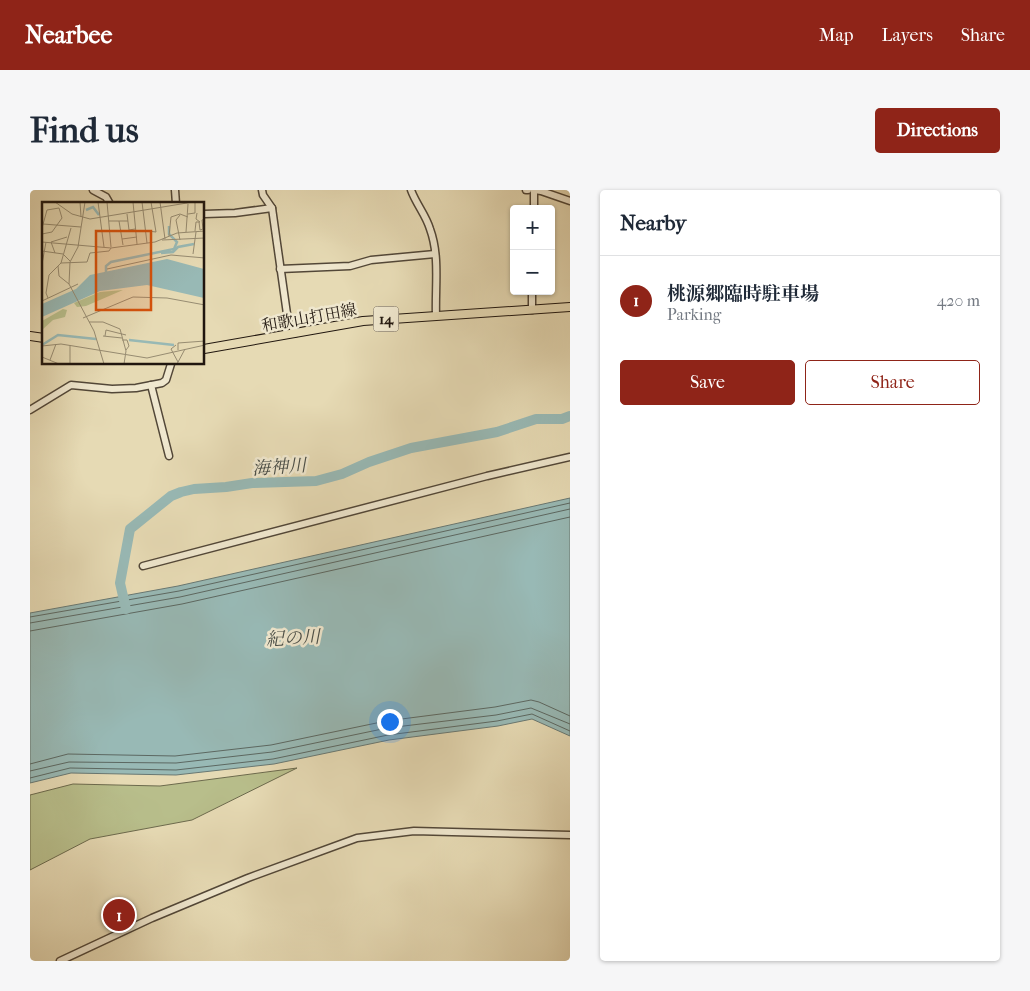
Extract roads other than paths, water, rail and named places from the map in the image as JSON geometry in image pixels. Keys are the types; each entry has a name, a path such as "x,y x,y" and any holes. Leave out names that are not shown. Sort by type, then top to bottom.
{"main road":[{"name":"和歌山打田線","path":"205,349 363,321 570,307"}],"street":[{"path":"94,190 106,197 109,202"},
{"path":"262,190 263,195 272,208 288,321 296,333"},
{"path":"411,190 430,227 434,241 437,276 436,315"},
{"path":"527,190 542,191 570,201"},
{"path":"534,190 534,205"},
{"path":"205,214 235,213 272,208"},
{"path":"280,268 350,266 371,260 434,254"},
{"path":"532,295 532,310"},
{"path":"30,410 71,385 112,389 162,384 166,380 171,365"},
{"path":"151,385 169,456"},
{"path":"143,566 570,456"},
{"path":"60,961 161,914 248,878 358,838 422,831 570,835"}],"water":[{"name":"紀の川","path":"570,498 570,736 532,719 498,726 389,740 274,764 176,775 71,773 30,783 30,613 178,586"}],"waterway":[{"name":"海神川","path":"126,609 120,583 130,529 171,496 194,489 252,483 316,481 342,474 369,462 411,448 497,432 536,419 562,419 570,416"}],"place":[{"name":"桃源郷臨時駐車場","path":"119,915"}]}
